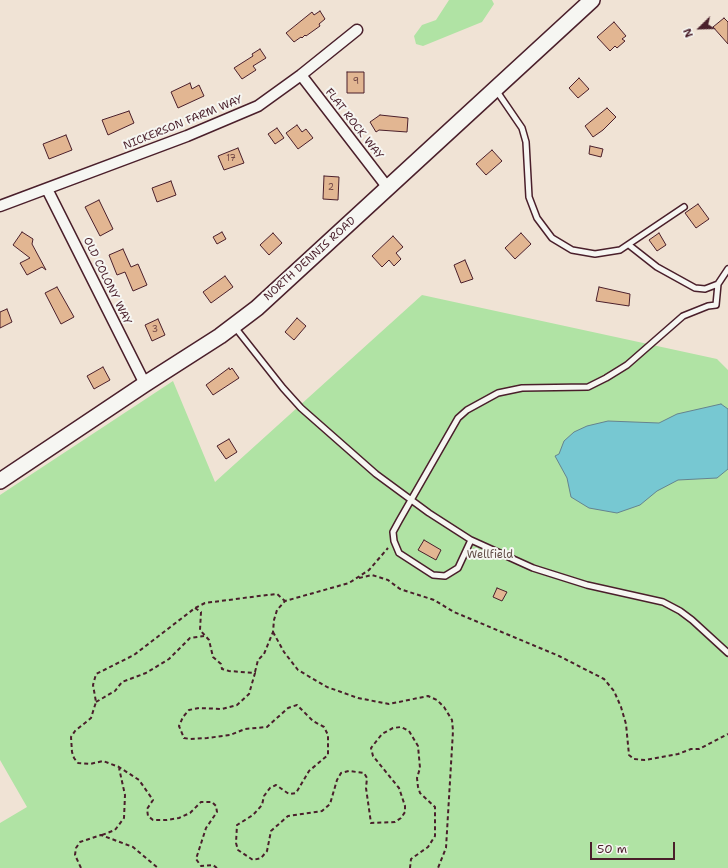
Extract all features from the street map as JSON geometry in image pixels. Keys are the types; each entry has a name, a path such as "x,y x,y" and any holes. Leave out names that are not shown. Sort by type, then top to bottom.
{"main road":[{"name":"NORTH DENNIS ROAD","path":"0,481 234,326 285,283 592,0"}],"street":[{"name":"NICKERSON FARM WAY","path":"0,206 258,106 301,75 357,30"},
{"name":"FLAT ROCK WAY","path":"301,75 364,154 388,188"},
{"name":"OLD COLONY WAY","path":"47,189 145,384"}],"lane":[{"path":"496,89 522,128 526,142 529,197 537,218 552,238 572,250 595,254 620,250 684,207"},
{"path":"629,245 657,267 695,288 705,289 718,284"},
{"path":"471,540 458,568 445,576 433,575 399,553 394,541 394,532 410,500 458,418 467,410 498,393 522,388 588,387 594,384 627,365 683,316 708,306 716,305 718,284 728,269"},
{"path":"234,326 278,383 301,408 376,474 410,500 471,540 533,568 587,585 663,602 686,615 708,633 728,653"}],"path":[{"path":"394,541 369,570 359,578 340,587 285,601 277,610 273,632 264,654 258,660 249,694 238,705 222,709 199,708 190,710 182,717 179,726 184,738 207,738 230,735 245,728 267,727 288,708 297,706 313,721 324,727 329,744 328,755 309,771 296,793 289,794 276,785 270,788 264,796 262,805 253,815 237,825 238,850 253,860 261,858 267,851 271,831 288,816 322,811 330,804 336,780 342,773 349,771 364,773 367,778 366,788 371,823 395,822 401,818 405,812 405,806 401,793 390,776 373,756 371,748 382,734 393,728 400,727 409,731 418,746 420,768 417,778 420,793 435,807 435,836 428,847 411,859 410,868"},
{"path":"359,578 377,576 388,580 400,589 434,600 454,612 559,656 604,679 614,691 621,707 626,724 629,754 634,759 645,760 678,754 690,749 699,749 728,734"},
{"path":"217,868 213,865 200,866 196,859 206,828 217,812 216,806 212,802 206,800 201,802 190,813 179,818 153,820 148,816 147,809 153,800 139,780 119,767 103,761 83,765 78,763 74,758 71,737 75,731 91,718 96,702 93,685 96,674 134,655 195,608 205,603 277,594 285,601"},
{"path":"195,608 201,612 200,630 209,640 213,657 221,664 222,668 229,671 255,673"},
{"path":"273,632 284,652 298,670 327,687 358,698 389,704 428,696 437,700 444,707 452,720 453,731 446,848 438,868"},
{"path":"96,702 115,691 122,682 146,673 169,659 190,638 204,636"},
{"path":"81,868 75,855 76,848 80,842 114,830 124,818 125,795 119,767"},
{"path":"101,835 134,847 158,868"}],"green space":[{"path":"449,0 492,0 494,4 482,22 423,46 416,44 414,36 422,25 436,20"},
{"name":"Wellfield","path":"422,295 717,359 728,370 728,868 0,868 0,823 27,807 0,760 0,495 173,381 215,482"}],"water":[{"path":"721,404 728,409 728,469 717,478 678,480 657,491 640,505 617,513 589,508 571,497 567,478 555,456 559,454 564,441 574,432 587,426 608,421 659,423 677,414"}],"building":[{"path":"320,11 325,19 319,24 320,26 306,36 301,37 294,42 286,33 312,12 314,15"},
{"path":"724,18 728,22 728,44 713,27"},
{"path":"614,22 626,36 622,39 625,41 617,48 615,46 610,51 597,37"},
{"path":"260,49 266,58 253,66 256,70 242,79 234,68 253,56 252,54"},
{"path":"347,72 364,72 364,93 347,93"},
{"path":"579,78 589,89 578,98 569,88"},
{"path":"190,83 192,89 199,85 204,96 178,108 171,92"},
{"path":"607,108 616,117 603,130 593,137 585,126"},
{"path":"129,111 134,123 108,135 102,120"},
{"path":"380,115 408,118 407,132 379,130 376,132 370,122"},
{"path":"297,125 302,132 306,129 313,138 298,149 286,133"},
{"path":"277,128 284,138 275,144 268,134"},
{"path":"66,135 72,150 49,159 43,144"},
{"path":"590,146 603,149 601,157 589,154"},
{"path":"238,148 244,163 224,170 218,156"},
{"path":"492,150 502,161 486,175 476,164"},
{"path":"324,176 339,177 338,200 323,199"},
{"path":"171,181 176,195 157,202 152,188"},
{"path":"99,200 113,229 100,236 85,207"},
{"path":"698,204 709,219 696,228 685,213"},
{"path":"22,232 33,239 32,244 46,270 42,267 27,275 20,263 30,258 13,245"},
{"path":"222,232 226,239 217,244 213,237"},
{"path":"273,233 282,243 269,255 260,245"},
{"path":"521,233 531,244 515,259 505,248"},
{"path":"659,233 666,245 657,251 649,240"},
{"path":"393,236 403,247 396,253 401,259 394,266 389,260 382,267 372,256"},
{"path":"123,249 131,267 138,264 147,285 133,291 125,272 117,275 109,255"},
{"path":"465,260 473,279 461,283 454,265"},
{"path":"225,276 233,287 211,303 203,292"},
{"path":"57,287 74,317 61,324 45,293"},
{"path":"599,287 630,294 629,306 596,301"},
{"path":"7,309 12,322 0,328 0,312"},
{"path":"297,318 306,326 294,340 285,332"},
{"path":"158,319 165,335 152,341 145,325"},
{"path":"103,367 110,380 94,389 87,376"},
{"path":"229,368 230,370 232,368 239,378 213,395 206,385"},
{"path":"229,439 237,452 226,459 217,446"},
{"path":"424,540 441,550 436,560 418,550"},
{"path":"497,588 507,592 502,601 493,597"}]}
